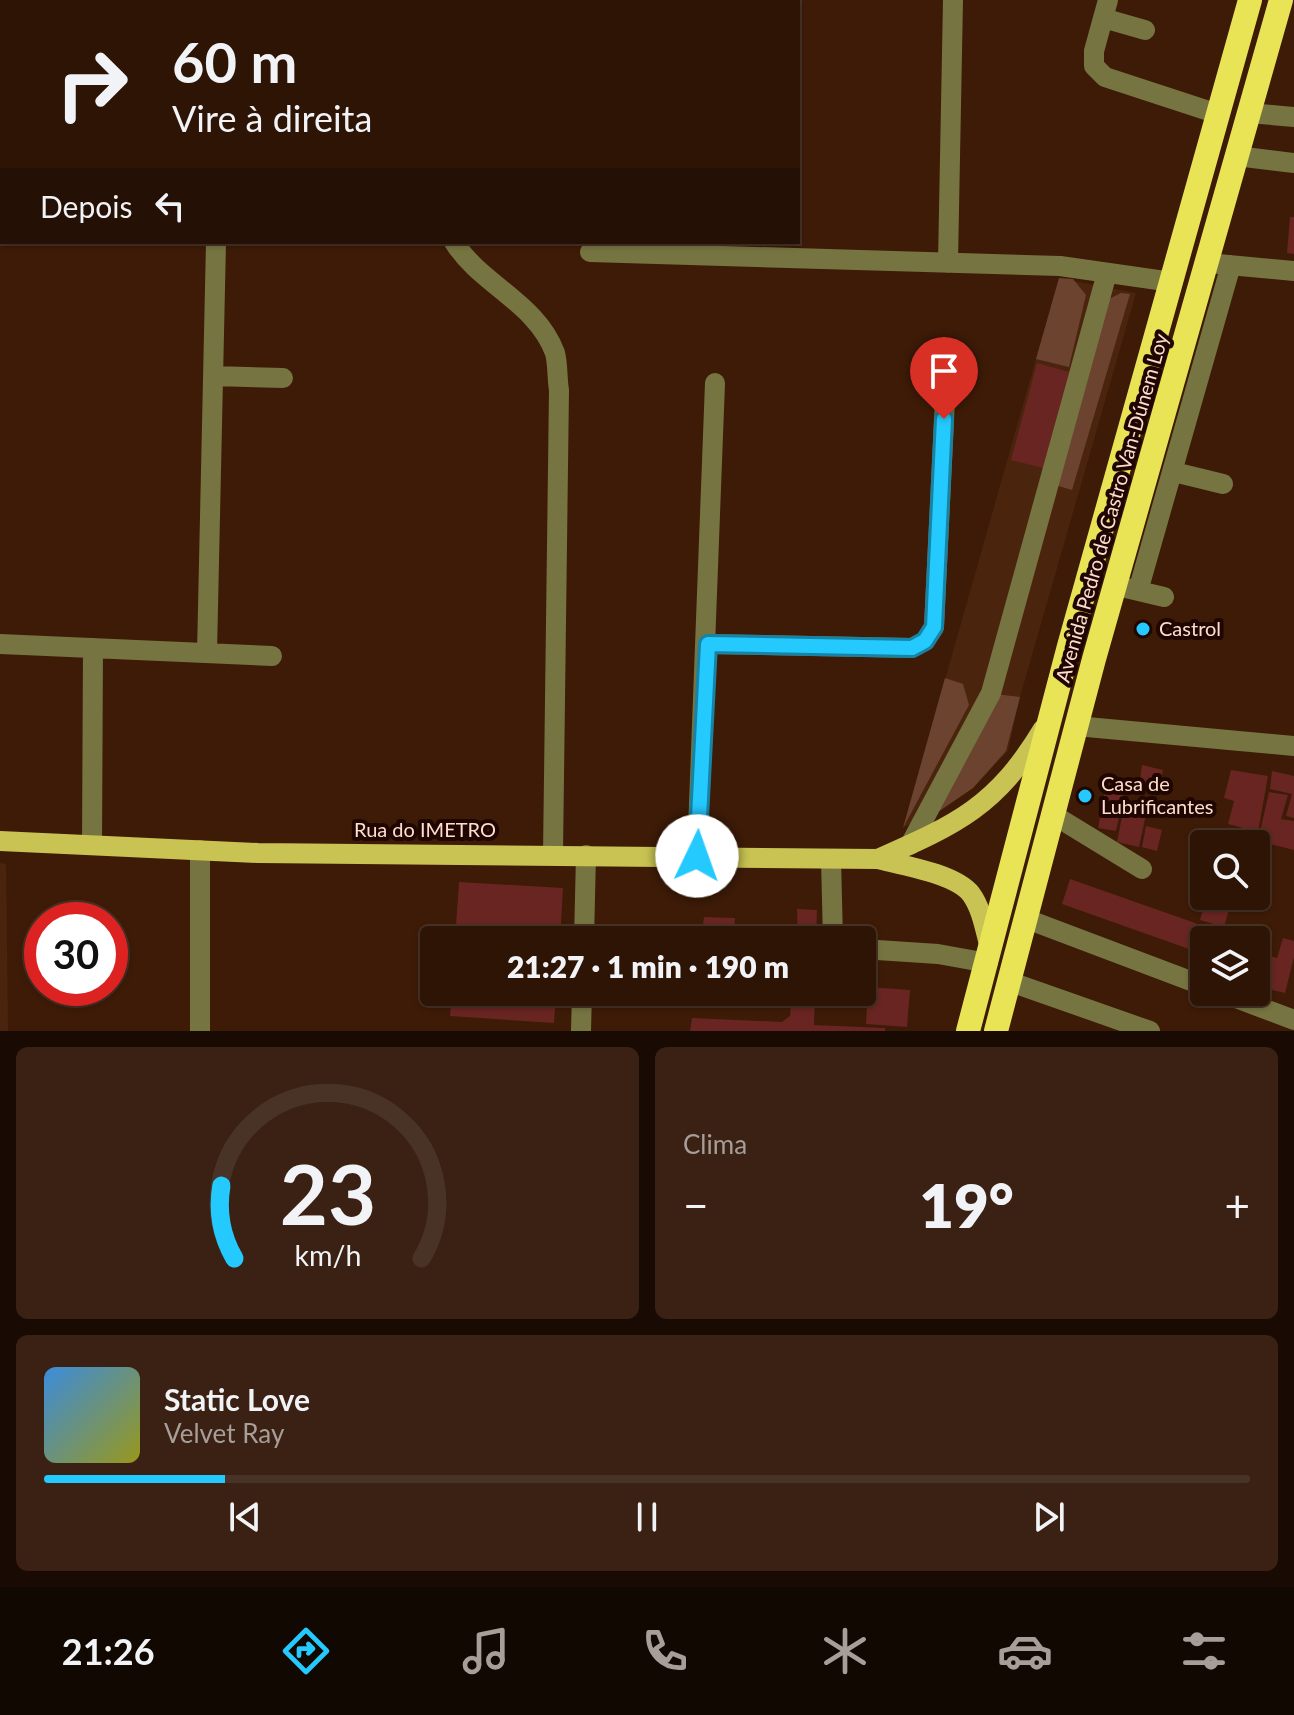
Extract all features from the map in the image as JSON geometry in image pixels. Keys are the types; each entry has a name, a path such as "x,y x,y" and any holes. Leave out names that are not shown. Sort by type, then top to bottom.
{"highway":[{"name":"Avenida Pedro de Castro Van-Dúnem Loy","path":"968,1031 1052,714 1250,0"},
{"name":"Avenida Pedro de Castro Van-Dúnem Loy","path":"998,1029 1024,918 1076,726 1126,588 1218,264 1236,156 1281,0"}],"main road":[{"path":"878,859 959,821 990,800 1022,765 1052,714"},
{"name":"Rua do IMETRO","path":"0,841 200,850 878,859"},
{"path":"878,859 914,867 959,884 970,893 982,915 989,957"}],"street":[{"path":"948,263 953,0"},
{"path":"1145,30 1106,9 1094,51 1094,66 1105,77 1218,114"},
{"path":"1249,113 1294,117"},
{"path":"1236,156 1294,163"},
{"path":"207,653 216,244"},
{"path":"456,244 481,273 538,325 555,353 559,390 553,854"},
{"path":"590,252 1060,266 1172,282"},
{"path":"1164,597 1126,588 1174,472 1218,264 1294,271"},
{"path":"910,845 991,693 1107,273"},
{"path":"708,644 912,648 925,641 934,627 947,359"},
{"path":"213,376 283,378"},
{"path":"697,856 708,644 715,383"},
{"path":"1174,472 1223,484"},
{"path":"0,644 272,656"},
{"path":"92,845 93,648"},
{"path":"1076,726 1294,746"},
{"path":"1052,814 1142,869"},
{"path":"200,850 200,1031"},
{"path":"584,926 586,855"},
{"path":"834,926 840,859"},
{"path":"1024,918 1190,981"},
{"path":"876,950 989,957"},
{"path":"1008,981 1150,1031"},
{"path":"581,1031 582,1006"},
{"path":"1257,1006 1294,1020"}],"shaded area":[{"path":"1059,278 1136,293 1020,697 1008,751 973,788 903,828"},
{"path":"1059,278 1073,279 1086,295 1069,367 1036,359"},
{"path":"1121,293 1130,294 1072,490 1052,484 1105,301"},
{"path":"945,678 963,684 969,705 903,828"},
{"path":"995,694 1020,697 1006,751 973,788 925,821"},
{"path":"0,863 6,864 8,1031 0,1031"}],"building":[{"path":"1290,217 1294,217 1294,254 1287,253"},
{"path":"1037,363 1069,372 1043,468 1011,460"},
{"path":"1142,765 1163,770 1158,791 1139,787"},
{"path":"1231,770 1268,776 1258,830 1228,824 1234,801 1224,798"},
{"path":"1272,771 1294,776 1294,818 1286,816 1292,794 1270,789"},
{"path":"1105,790 1124,793 1116,831 1098,828"},
{"path":"1269,792 1288,795 1281,819 1294,821 1294,850 1270,844 1270,830 1260,830"},
{"path":"1125,801 1148,805 1139,847 1117,842"},
{"path":"1146,826 1162,830 1157,851 1142,847"},
{"path":"1070,879 1198,924 1190,926 1189,949 1062,904"},
{"path":"459,882 563,888 561,926 456,926"},
{"path":"797,909 817,910 816,926 798,926"},
{"path":"1203,910 1229,910 1224,926 1200,920"},
{"path":"704,917 735,918 734,926 703,926"},
{"path":"1283,938 1294,941 1294,957 1285,993 1270,989 1270,956 1277,958"},
{"path":"876,988 910,990 907,1027 866,1024 867,1006 876,1006"},
{"path":"451,1006 555,1006 554,1023 450,1016"},
{"path":"791,1006 815,1006 814,1025 885,1028 885,1031 690,1031 692,1018 782,1022 790,1016"}],"place":[{"name":"Castrol","path":"1143,629"},
{"name":"Casa de Lubrificantes","path":"1085,796"}],"route":[{"path":"697,856 708,644 912,648 925,641 934,627 944,419"}]}
